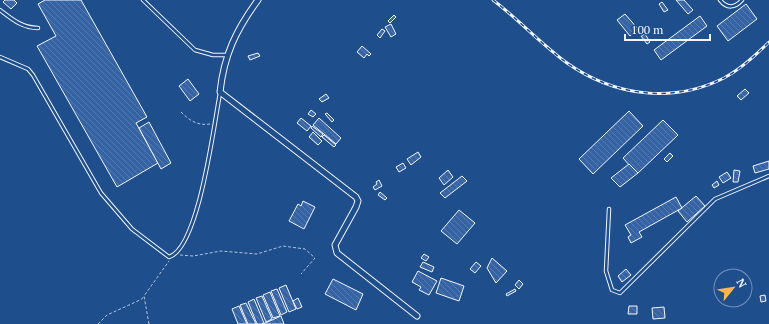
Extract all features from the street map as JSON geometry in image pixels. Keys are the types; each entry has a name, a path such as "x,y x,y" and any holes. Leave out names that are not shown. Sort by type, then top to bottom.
{"street":[{"path":"258,0 236,34 227,55 222,69 220,92 356,197 358,201 356,207 335,245 335,249 417,316"}],"lane":[{"path":"143,0 195,50 213,55 227,55"},
{"path":"720,0 726,6 730,7 738,4 742,0"},
{"path":"0,10 15,22 30,28 38,28"},
{"path":"0,57 28,69 34,75 101,193 132,229 169,257 180,250 193,224 201,196 220,92"},
{"path":"609,209 606,270 612,290 620,292 715,199 769,176"}],"path":[{"path":"181,112 190,121 204,125 214,123"},
{"path":"98,324 107,316 140,300 174,255 185,254 193,256 221,251 257,254 282,246 305,248 315,258 302,274"},
{"path":"144,296 149,324"}],"building":[{"path":"5,0 14,0 17,3 11,9 3,2"},
{"path":"45,0 81,0 147,117 136,123 158,163 117,187 37,46 56,36 38,4"},
{"path":"676,0 684,0 693,10 688,14"},
{"path":"662,2 668,10 664,12 659,4"},
{"path":"746,4 757,19 728,41 717,26"},
{"path":"625,14 638,29 630,36 617,20"},
{"path":"394,15 396,17 390,23 388,21"},
{"path":"700,16 707,26 661,60 654,50"},
{"path":"391,24 396,34 391,37 385,27"},
{"path":"382,29 385,31 380,38 377,35"},
{"path":"645,34 650,42 647,44 641,36"},
{"path":"362,46 371,54 369,56 367,54 364,58 357,52"},
{"path":"258,53 260,56 250,60 248,56"},
{"path":"188,79 199,94 190,101 179,86"},
{"path":"745,89 749,93 741,100 737,96"},
{"path":"326,94 329,98 322,102 319,99"},
{"path":"311,110 316,114 313,117 308,114"},
{"path":"629,111 643,126 593,174 579,159"},
{"path":"327,113 334,120 332,122 325,114"},
{"path":"301,118 311,126 307,131 297,123"},
{"path":"319,118 341,138 336,144 313,125"},
{"path":"663,120 678,135 637,174 623,158"},
{"path":"149,122 171,163 161,169 139,128"},
{"path":"312,126 323,134 321,137 311,128"},
{"path":"313,132 322,141 318,145 309,137"},
{"path":"324,135 336,145 334,147 322,137"},
{"path":"418,152 421,157 411,165 407,159"},
{"path":"670,153 673,156 667,162 664,159"},
{"path":"769,161 769,169 755,173 753,166"},
{"path":"403,163 406,168 399,172 396,167"},
{"path":"629,164 638,173 620,187 611,178"},
{"path":"448,170 453,177 444,185 439,178"},
{"path":"734,170 740,171 738,182 733,182"},
{"path":"727,172 731,178 723,183 719,177"},
{"path":"462,176 467,181 445,198 440,193"},
{"path":"379,180 382,186 375,190 373,187"},
{"path":"717,181 719,185 714,188 712,185"},
{"path":"380,192 387,198 385,200 378,195"},
{"path":"696,196 705,206 687,222 678,211"},
{"path":"676,197 682,208 639,232 642,237 631,243 628,237 631,235 625,225"},
{"path":"303,201 315,207 304,229 289,221 298,204 301,206"},
{"path":"459,210 475,223 457,244 441,231"},
{"path":"424,254 429,257 426,261 421,258"},
{"path":"492,258 507,271 496,283 487,268"},
{"path":"423,262 434,267 432,272 420,267"},
{"path":"476,262 481,266 475,273 470,269"},
{"path":"626,269 631,275 622,282 618,276"},
{"path":"418,271 437,281 429,295 419,290 421,287 412,282"},
{"path":"441,278 464,286 459,301 436,293"},
{"path":"333,279 363,294 356,310 325,294"},
{"path":"519,280 523,284 519,289 515,285"},
{"path":"286,285 296,309 289,312 279,288"},
{"path":"277,289 287,312 281,315 271,291"},
{"path":"515,289 516,291 507,296 506,294"},
{"path":"270,292 280,316 273,318 263,295"},
{"path":"765,295 766,301 761,302 760,296"},
{"path":"262,296 272,319 266,322 256,298"},
{"path":"298,298 302,307 297,309 293,301"},
{"path":"254,299 264,323 257,324 248,302"},
{"path":"246,303 256,324 248,324 240,305"},
{"path":"239,306 247,324 238,324 232,309"},
{"path":"629,306 637,306 637,314 628,314"},
{"path":"664,307 665,318 653,319 652,308"},
{"path":"281,316 284,324 263,324"}],"railway":[{"path":"493,0 567,63 604,83 644,93 684,91 704,86 724,78 754,57 769,42"}]}
